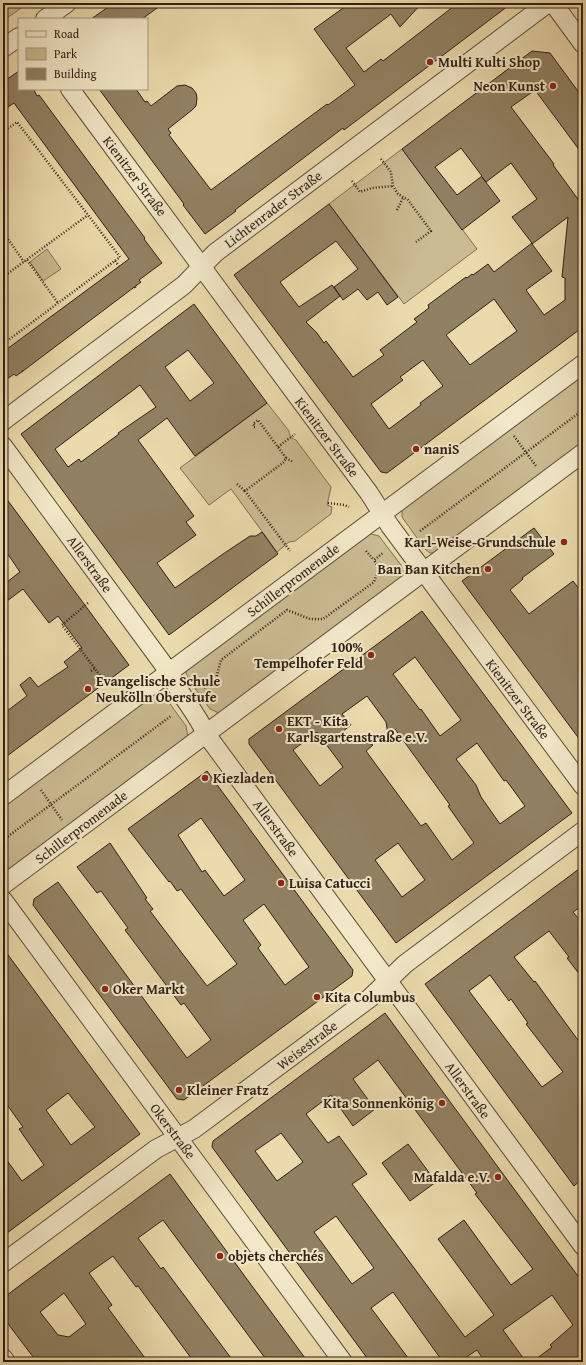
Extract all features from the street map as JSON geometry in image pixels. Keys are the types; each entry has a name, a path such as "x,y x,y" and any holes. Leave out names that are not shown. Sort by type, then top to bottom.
{"street":[{"path":"46,18 67,3"},
{"name":"Lichtenrader Straße","path":"3,421 184,285 215,253 548,3"},
{"path":"553,3 583,44"},
{"path":"3,48 18,38"},
{"name":"Kienitzer Straße","path":"71,90 369,492 390,526 583,786"},
{"name":"Schillerpromenade","path":"3,796 583,364"},
{"name":"Allerstraße","path":"3,446 169,672 175,686 200,721 206,734 583,1246"},
{"name":"Schillerpromenade","path":"3,885 583,453"},
{"name":"Weisestraße","path":"3,1263 150,1153 194,1129 345,1017 375,994 405,964 583,831"},
{"name":"Okerstraße","path":"3,900 343,1362"},
{"path":"3,1358 6,1362"}],"path":[{"path":"3,132 17,122 120,257 3,344 7,350"},
{"path":"381,159 391,172 393,186 398,194 408,200 431,231 416,242"},
{"path":"352,181 360,192 372,188 393,186"},
{"path":"397,210 403,198"},
{"path":"3,277 88,215"},
{"path":"3,232 58,303"},
{"path":"115,261 119,266"},
{"path":"420,531 583,410"},
{"path":"254,428 255,427 253,424 258,420 286,458 293,462"},
{"path":"278,447 295,434"},
{"path":"512,434 539,470"},
{"path":"245,491 284,462 286,458"},
{"path":"237,484 245,491 290,551"},
{"path":"328,503 349,507"},
{"path":"204,688 216,679 221,660 287,610 310,619 323,618 374,582 379,570 374,560 366,551"},
{"path":"374,560 383,553"},
{"path":"88,603 79,610 75,616 62,625 108,686"},
{"path":"91,671 95,668"},
{"path":"3,840 171,716"},
{"path":"38,787 64,823"}],"green space":[{"path":"3,3 28,3 3,21"},
{"path":"402,149 477,249 404,304 329,204"},
{"path":"47,249 61,269 43,281 30,262"},
{"path":"583,372 583,446 437,553 430,553 425,549 402,517 402,510"},
{"path":"267,403 289,431 291,437 296,440 331,487 327,505 332,507 331,514 295,541 289,542 277,552 231,489 209,505 180,468"},
{"path":"368,533 379,536 401,565 403,576 219,713 210,709 189,680 186,673 188,667"},
{"path":"154,693 161,694 165,697 186,726 188,737 3,874 3,804"}],"building":[{"path":"114,3 164,3 143,18 92,18"},
{"path":"350,3 422,3 400,27 391,14 346,48 364,72 381,59 383,61 458,3 512,3 344,130 343,128 205,234 100,90 137,90 145,102 147,101 151,106 177,86 185,85 192,88 196,93 196,106 168,129 171,133 169,135 211,190 355,85 314,29"},
{"path":"532,51 550,53 583,98 583,155 535,90 511,107 554,164 553,165 583,206 583,327 387,473 381,472 234,275 329,204 398,297 387,305 378,292 367,300 358,289 343,300 334,287 358,269 336,241 280,282 299,307 332,285 340,296 306,322 324,343 326,341 353,377 384,355 380,350 417,322 414,319 429,308 428,305 466,277 467,278 472,274 473,275 488,264 494,272 532,243 512,217 537,199 511,163 486,182 482,177 500,201 462,230 402,149","holes":["461,148 482,176 457,195 435,167","568,217 562,277 565,278 565,300 544,315 526,290 552,271 532,244","494,299 517,331 470,365 446,335","423,360 443,386 389,429 371,404 403,380 400,377"]},
{"path":"18,72 18,90 34,90 37,96 39,95 162,263 139,280 141,282 27,368 16,376 14,374 3,382 3,352 129,259 14,103 3,110 3,82"},
{"path":"194,304 267,403 195,456 167,418 138,440 194,516 186,522 196,535 157,563 175,588 250,536 256,536 262,532 278,554 169,635 21,434","holes":["188,350 214,383 190,401 165,367","140,385 156,407 118,433 119,434 81,462 79,459 68,467 55,449"]},
{"path":"3,494 129,665 3,759 3,714 27,696 20,685 30,677 38,687 68,667 64,662 82,648 58,616 49,623 23,589 3,604 3,585 20,572 3,547"},
{"path":"534,528 554,554 522,578 523,579 510,590 529,614 573,581 583,594 583,744 462,581"},
{"path":"422,611 572,813 396,943 249,744 249,739","holes":["415,657 461,720 440,736 393,674","367,696 386,722 388,734 395,729 450,805 448,806 474,843 452,860 426,823 421,826 366,751 373,745 342,732 351,725 342,714","317,732 343,767 320,786 293,750","477,743 504,781 506,780 525,806 500,824 481,797 476,785 456,759","398,843 425,880 402,897 375,860"]},
{"path":"207,771 353,970 352,976 184,1100 177,1099 33,905 34,899 58,882 187,1058 211,1040 184,1003 181,1005 125,930 128,928 101,891 97,893 77,867 110,843 147,898 145,899 153,909 150,911 207,986 237,964 181,889 177,891 170,881 169,882 128,829","holes":["201,818 245,880 224,896 205,870 202,872 178,835","264,904 309,967 285,985 258,948 261,945 243,920"]},
{"path":"583,866 583,905 573,912 583,924 583,979 567,958 569,957 549,931 514,957 534,982 535,981 583,1047 583,1178 574,1186 425,984","holes":["490,975 509,1001 511,999 528,1023 526,1024 563,1072 542,1087 469,991"]},
{"path":"3,948 140,1134 3,1236 3,1155 22,1181 44,1165 19,1129 23,1127 3,1099","holes":["68,1093 95,1127 71,1145 46,1110"]},
{"path":"385,1013 583,1283 583,1362 532,1362 552,1347 550,1345 573,1325 552,1295 503,1330 526,1362 485,1362 477,1350 459,1362 443,1362 393,1292 371,1308 411,1362 370,1362 212,1147 213,1141","holes":["378,1060 477,1193 475,1194 533,1269 511,1285 464,1220 438,1239 494,1315 465,1337 352,1184 367,1174 339,1136 328,1143 306,1114 331,1095 353,1126 375,1109 353,1079","281,1133 303,1162 277,1181 255,1151","336,1216 374,1268 352,1284 314,1232"]},
{"path":"408,1144 436,1182 410,1201 382,1163"},
{"path":"170,1174 308,1362 268,1362 163,1220 138,1238 161,1269 163,1267 234,1362 194,1362 138,1286 136,1287 113,1256 89,1273 112,1305 108,1308 148,1362 37,1362 3,1317 3,1298","holes":["64,1293 86,1324 69,1337 58,1335 40,1312"]}],"place":[{"name":"Multi Kulti Shop","path":"430,62"},
{"name":"Neon Kunst","path":"553,86"},
{"name":"naniS","path":"416,449"},
{"name":"Karl-Weise-Grundschule","path":"564,542"},
{"name":"Ban Ban Kitchen","path":"488,569"},
{"name":"100% Tempelhofer Feld","path":"371,655"},
{"name":"Evangelische Schule Neukölln Oberstufe","path":"88,689"},
{"name":"EKT - Kita Karlsgartenstraße e.V.","path":"279,729"},
{"name":"Kiezladen","path":"205,778"},
{"name":"Luisa Catucci","path":"281,883"},
{"name":"Oker Markt","path":"105,989"},
{"name":"Kita Columbus","path":"317,997"},
{"name":"Kleiner Fratz","path":"179,1090"},
{"name":"Kita Sonnenkönig","path":"442,1103"},
{"name":"Mafalda e.V.","path":"498,1177"},
{"name":"objets cherchés","path":"220,1256"}]}
